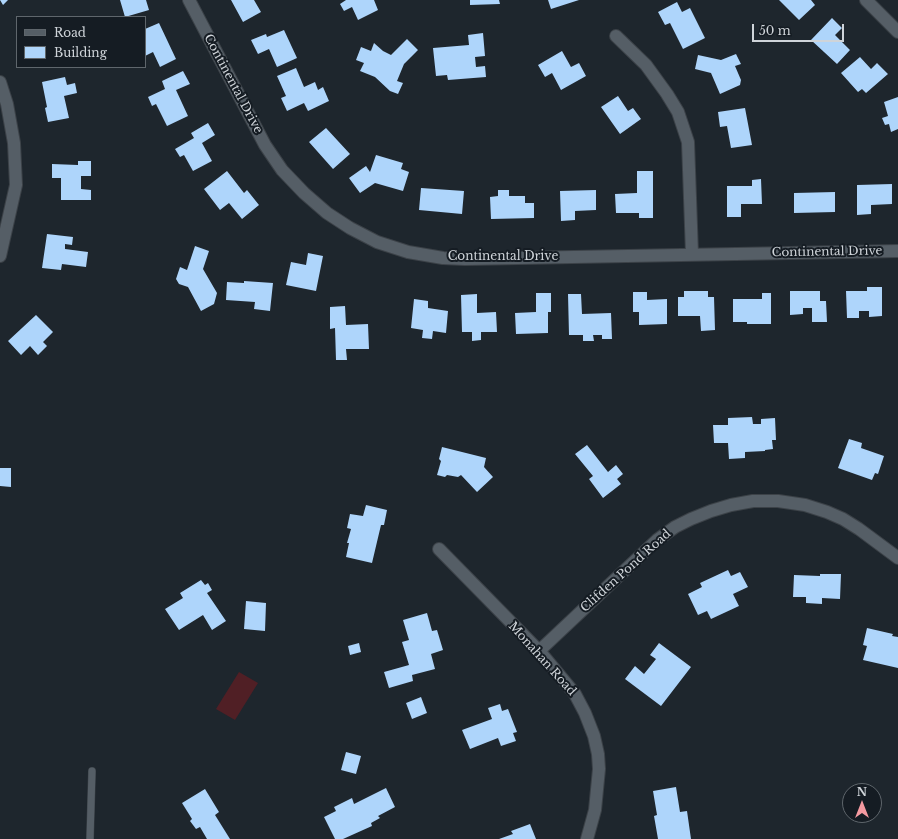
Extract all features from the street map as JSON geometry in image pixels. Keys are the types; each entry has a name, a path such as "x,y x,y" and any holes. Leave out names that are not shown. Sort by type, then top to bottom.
{"street":[{"name":"Continental Drive","path":"189,0 266,145 282,170 304,193 327,213 350,228 377,242 408,252 443,258 465,259 898,251"},
{"path":"866,0 898,32"},
{"path":"616,36 646,65 678,112 688,142 692,254"},
{"path":"0,82 7,104 14,143 16,185 0,256"},
{"name":"Clifden Pond Road","path":"539,651 658,540 675,527 711,511 731,505 753,501 778,501 805,505 843,519 860,529 898,558"},
{"name":"Monahan Road","path":"439,549 539,651 575,694 586,714 594,736 598,754 599,781 595,810 587,839"}],"lane":[{"path":"90,839 92,771"}],"shaded area":[{"path":"239,672 258,683 235,720 216,709"}],"building":[{"path":"0,0 8,0 3,5"},
{"path":"120,0 146,0 149,10 125,16"},
{"path":"231,0 254,0 261,12 243,22"},
{"path":"346,0 374,0 378,10 358,20 352,7 344,11 340,4"},
{"path":"470,0 499,0 500,4 470,5"},
{"path":"548,0 579,0 551,9"},
{"path":"779,0 811,0 815,5 799,20"},
{"path":"677,2 682,12 690,8 705,38 683,49 670,23 665,25 658,12"},
{"path":"832,18 842,28 835,35 850,50 837,64 811,40"},
{"path":"159,23 176,59 160,67 153,52 146,56 146,29"},
{"path":"284,30 297,58 277,67 269,49 258,54 251,40 266,34 267,37"},
{"path":"483,33 485,56 475,57 476,67 485,66 486,77 448,80 447,75 436,76 433,48 469,45 468,35"},
{"path":"407,39 418,50 404,64 397,81 403,83 398,94 390,91 375,77 360,71 364,63 356,60 361,47 371,51 374,43 383,51 391,55"},
{"path":"562,51 571,67 579,63 586,76 561,90 552,73 545,77 538,65"},
{"path":"736,54 741,64 735,66 741,80 740,85 720,94 711,73 695,69 698,55 721,60"},
{"path":"860,57 871,69 877,63 888,74 866,93 862,89 858,92 841,73"},
{"path":"296,68 304,87 315,82 318,90 323,87 329,101 308,111 304,103 287,111 281,98 286,96 277,76"},
{"path":"183,71 190,84 176,90 188,116 167,126 156,104 152,106 148,97 165,89 162,81"},
{"path":"65,77 67,85 75,83 77,93 64,96 69,118 48,122 45,108 47,107 42,82"},
{"path":"618,96 628,111 633,108 641,119 620,134 601,107"},
{"path":"898,97 898,129 891,132 889,124 885,125 882,118 888,116 884,102"},
{"path":"745,108 752,145 731,148 727,126 720,127 718,112"},
{"path":"208,123 215,135 202,143 212,161 193,171 184,155 180,157 175,149 194,138 191,133"},
{"path":"326,128 350,154 333,169 309,142"},
{"path":"376,155 403,163 401,169 409,172 403,191 375,183 360,193 349,178 366,166 370,172"},
{"path":"78,161 91,161 91,176 81,176 81,189 91,190 91,200 61,200 61,178 52,178 52,164 78,165"},
{"path":"227,171 244,193 247,190 259,205 242,219 229,203 220,210 204,189"},
{"path":"637,171 653,171 653,218 639,218 639,213 616,213 615,194 637,193"},
{"path":"761,179 762,204 741,204 741,217 727,217 727,186 752,186 752,180"},
{"path":"892,184 892,204 871,205 871,214 857,215 857,185"},
{"path":"421,188 464,191 462,214 419,210"},
{"path":"498,190 509,190 509,196 525,196 525,203 534,203 534,218 491,219 490,197 498,196"},
{"path":"596,190 596,210 575,211 575,220 561,221 560,191"},
{"path":"835,192 835,212 794,213 794,193"},
{"path":"47,234 73,237 72,245 65,244 65,249 88,252 86,267 62,264 61,270 42,268"},
{"path":"195,246 209,251 203,269 217,293 214,304 201,311 188,287 179,284 176,279 180,267 187,270"},
{"path":"308,253 323,256 316,291 286,285 291,262 306,265"},
{"path":"244,281 273,283 270,311 254,309 255,302 226,300 227,282 244,283"},
{"path":"867,287 882,287 882,316 869,317 869,311 859,311 859,318 847,318 846,291 867,291"},
{"path":"684,291 708,291 708,297 714,297 715,330 701,331 700,316 678,316 678,297 684,297"},
{"path":"790,291 820,291 820,301 826,301 827,322 812,322 812,308 803,308 803,314 790,315"},
{"path":"633,292 647,292 647,300 667,299 667,324 639,325 639,312 633,312"},
{"path":"536,293 551,293 551,312 548,312 548,333 516,334 515,313 536,312"},
{"path":"762,293 771,293 771,324 747,324 747,322 733,322 733,299 762,299"},
{"path":"477,294 477,313 496,312 497,332 481,332 481,340 472,341 472,332 462,332 461,295"},
{"path":"568,294 581,294 582,314 611,313 612,339 602,339 602,335 593,335 594,341 583,341 583,335 569,335"},
{"path":"414,299 428,301 428,308 448,311 446,333 433,331 432,339 422,338 423,330 411,328"},
{"path":"345,306 346,325 368,324 369,349 346,349 347,360 336,360 335,328 330,329 330,307"},
{"path":"36,315 53,332 43,342 47,346 38,355 30,346 21,355 8,341"},
{"path":"752,417 753,424 761,424 761,419 775,418 776,440 772,440 773,449 745,452 745,458 729,459 728,443 714,443 713,425 728,425 728,418"},
{"path":"849,439 862,443 861,448 884,456 878,474 875,473 872,480 838,468"},
{"path":"587,445 608,472 616,465 623,474 617,479 621,484 603,498 589,479 593,476 575,454"},
{"path":"442,447 486,458 484,467 493,477 477,492 461,475 458,477 447,475 445,477 437,475 441,461 439,459"},
{"path":"0,468 11,468 11,487 0,486"},
{"path":"366,505 387,510 384,525 381,525 372,563 346,557 349,543 347,543 351,529 347,528 350,514 363,516"},
{"path":"728,570 731,576 740,572 748,587 733,594 739,606 711,619 707,611 698,615 688,594 702,587 700,583"},
{"path":"820,574 841,574 840,599 822,598 822,604 806,603 806,597 793,597 794,575 820,576"},
{"path":"201,580 205,585 208,583 212,590 207,593 226,621 212,630 203,615 179,630 165,609 183,598 180,593"},
{"path":"246,601 266,603 265,631 244,629"},
{"path":"427,613 432,631 437,630 443,650 431,654 435,669 412,675 413,681 389,688 384,672 409,665 402,642 409,640 403,620"},
{"path":"867,628 893,634 892,636 898,637 898,668 863,660 867,646 863,645"},
{"path":"359,643 361,652 350,655 348,646"},
{"path":"659,643 691,667 661,706 625,679 635,666 644,674 656,659 650,655"},
{"path":"421,697 427,713 412,719 406,703"},
{"path":"500,704 502,711 508,709 517,732 513,733 516,741 501,746 498,738 470,749 462,730 492,719 488,708"},
{"path":"346,752 361,756 356,774 341,770"},
{"path":"676,787 680,812 687,811 691,839 658,839 654,816 657,815 653,791"},
{"path":"386,788 395,807 378,816 380,818 371,823 372,826 343,839 335,839 324,817 336,811 334,807 352,798 354,804"},
{"path":"205,789 219,812 215,815 230,839 207,839 200,827 196,829 190,821 192,819 182,803"},
{"path":"530,824 536,839 499,839 513,834 511,831"}]}
